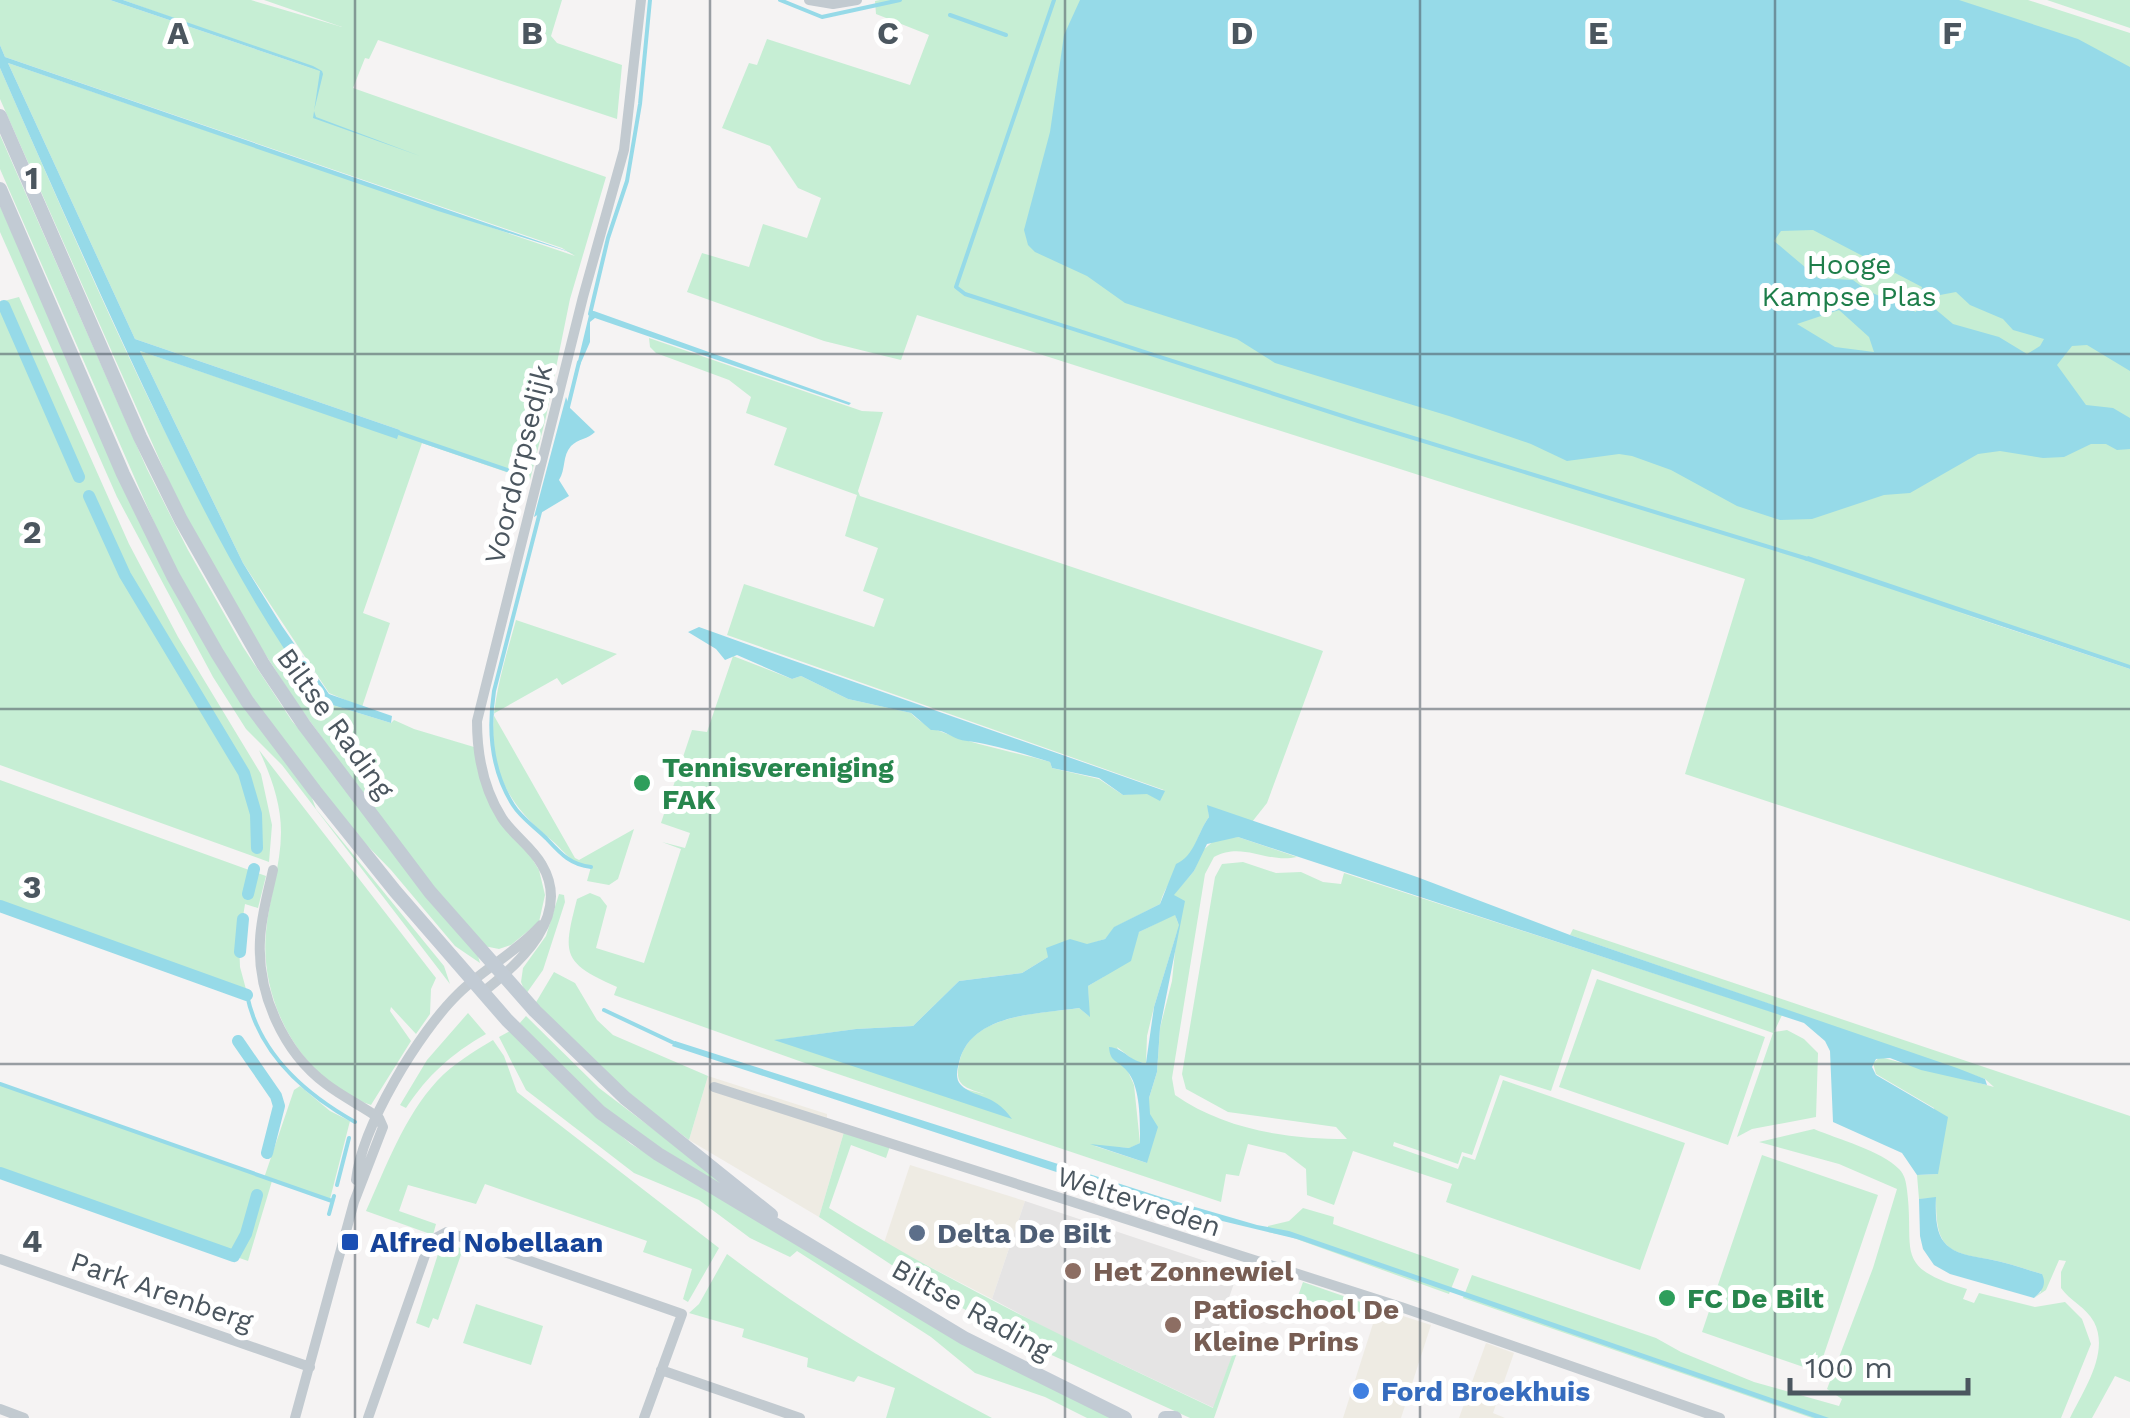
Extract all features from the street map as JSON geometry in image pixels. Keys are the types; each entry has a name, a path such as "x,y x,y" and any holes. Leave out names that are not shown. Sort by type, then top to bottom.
{"main road":[{"name":"Biltse Rading","path":"0,116 140,437 220,593 304,725 430,892 554,1030 625,1098 798,1238"},
{"name":"Biltse Rading","path":"0,188 123,474 173,576 217,653 314,791 478,986 546,1060 620,1130 964,1338 1125,1418"},
{"path":"1165,1418 1174,1418"}],"street":[{"name":"Voordorpsedijk","path":"373,1114 456,996 478,986 536,941 550,901 544,868 502,819 486,786 480,765 477,722 582,297 624,150 641,0"},
{"path":"810,0 833,4 857,0"},
{"path":"272,870 260,939 260,964 277,1022 307,1067 324,1083 373,1114 384,1127 354,1202 297,1418"},
{"name":"Weltevreden","path":"714,1087 1366,1296 1720,1418"},
{"path":"368,1418 430,1241 447,1232 682,1314 644,1418"},
{"name":"Park Arenberg","path":"0,1258 310,1367"},
{"path":"661,1370 800,1418"},
{"path":"0,1409 24,1418"}],"shaded area":[{"path":"708,1076 827,1114 827,1126 844,1132 819,1217 689,1140"},
{"path":"910,1165 1025,1201 992,1299 884,1243"},
{"path":"1025,1201 1238,1272 1218,1329 1239,1336 1214,1408 992,1299"},
{"path":"1378,1308 1431,1325 1401,1418 1343,1418"},
{"path":"1486,1343 1514,1353 1493,1413 1505,1418 1459,1418"}],"green space":[{"path":"0,0 110,0 317,70 123,0 251,0 342,27 264,0 562,0 551,36 557,43 622,65 617,119 378,40 369,59 365,58 353,88 606,177 570,299 530,480 422,443 363,613 390,623 362,707 329,693 243,563 140,351 397,438 400,430 135,339 8,63 575,256 562,248 5,57 0,45"},
{"name":"Hooge Kampse Plas","path":"2028,0 2130,33 2130,667 1952,610 2130,669 2130,921 1685,774 1745,579 917,315 901,360 824,341 687,292 702,253 749,267 763,224 807,238 821,198 798,188 770,146 722,128 749,63 757,65 767,39 910,85 929,35 876,14 875,1"},
{"path":"2047,0 2130,0 2130,28"},
{"path":"0,68 106,308 182,465 223,543 315,692 326,703 391,723 394,720 474,747 478,771 539,870 545,895 539,922 511,945 499,949 484,946 430,886 296,702 242,618 180,506 0,99"},
{"path":"0,135 147,469 243,647 292,721 330,765 480,963 455,946 352,830 255,704 177,575 0,169"},
{"path":"0,206 141,522 309,790 316,809 444,966 450,984 282,765 246,729 213,677 117,497 0,232"},
{"path":"19,297 129,544 178,637 261,774 272,825 269,862 0,765 0,302"},
{"path":"649,338 862,411 883,412 858,491 860,496 1323,651 1267,803 1252,822 1208,806 1209,817 1160,904 1115,927 1105,939 1048,957 1022,973 959,981 913,1026 777,1040 984,1094 967,1088 958,1077 965,1047 976,1035 991,1025 1026,1015 1079,1008 1089,1016 1088,986 1103,977 1139,932 1175,914 1178,923 1173,895 1194,871 1202,851 1216,839 1238,837 1297,857 1275,858 1235,851 1214,857 1205,874 1172,1078 1175,1095 1194,1107 1258,1130 1347,1139 1336,1127 1228,1112 1186,1089 1182,1074 1215,877 1222,864 1243,862 1276,873 1301,872 1323,882 1341,884 1344,873 1782,1015 1774,1032 1787,1030 1818,1053 1816,1117 1752,1129 1737,1137 1773,1033 1592,969 1551,1091 1500,1075 1472,1155 1462,1152 1458,1164 1394,1142 1393,1146 1458,1169 1463,1156 1475,1160 1503,1080 1685,1143 1640,1270 1446,1202 1452,1184 1353,1151 1334,1205 1307,1195 1306,1169 1285,1153 1248,1144 1239,1176 1226,1174 1221,1202 614,995 617,987 585,970 571,954 569,932 577,899 590,893 607,906 596,948 644,963 681,849 662,842 685,848 690,833 661,823 692,730 707,732 733,656 792,679 801,676 848,699 911,713 921,722 955,737 1099,779 1123,795 1164,790 727,635 744,584 874,627 884,599 863,591 878,548 845,536 857,495 774,465 787,428 746,413 751,397 729,380 656,353","holes":["1177,932 1172,981 1149,1098 1147,1163 1095,1146 1130,1148 1140,1143 1134,1085 1117,1047 1136,1062 1146,1063 1147,1036"]},
{"path":"516,620 617,654 562,685 557,678 494,713"},
{"path":"494,716 575,858 579,860 634,829 618,879 609,885 587,881 591,867 573,860 523,813 506,789 497,763"},
{"path":"259,750 436,978 431,989 430,1014 416,1034 391,1007 411,1041 371,1105 324,1078 290,1036 278,1011 266,959 266,932 281,821"},
{"path":"0,780 266,876 258,908 245,904 239,942 247,993 0,907"},
{"path":"559,894 564,895 565,902 543,970 526,994 521,982 523,968 546,936"},
{"path":"1573,929 2130,1116 2130,1382 2115,1376 2092,1418 2070,1418 2093,1372 2099,1346 2091,1317 2061,1288 2066,1261 2059,1260 2046,1290 2034,1298 2041,1292 2042,1274 1961,1253 1945,1243 1938,1226 1936,1198 1919,1199 1917,1175 1938,1174 1934,1108 1876,1074 1873,1063 1880,1057 1994,1087 1985,1079 1570,935"},
{"path":"554,972 575,983 597,1020 613,1035 708,1076 689,1140 622,1089 535,1004"},
{"path":"1597,979 1765,1037 1728,1145 1559,1087"},
{"path":"468,1013 486,1034 441,1066 406,1108 400,1105 427,1060"},
{"path":"526,1016 599,1088 744,1198 625,1128 518,1025"},
{"path":"512,1030 595,1114 631,1144 959,1342 1111,1418 1087,1418 1045,1397 975,1373 931,1337 797,1251 790,1257 750,1238 699,1200 634,1173 526,1090 499,1037"},
{"path":"493,1040 504,1056 517,1092 719,1248 688,1302 683,1299 692,1269 643,1252 647,1241 485,1184 476,1204 408,1185 399,1211 436,1224 433,1235 366,1211 397,1143 425,1095 450,1069"},
{"path":"0,1085 264,1178 294,1090 300,1086 330,1111 350,1121 330,1199 272,1181 248,1261 0,1175"},
{"path":"1814,1129 1871,1151 1901,1171 1907,1187 1912,1254 1927,1273 1967,1289 1963,1299 1974,1303 1979,1293 2035,1307 2065,1302 2082,1319 2091,1344 2061,1418 1812,1418 1463,1298 1472,1275 1656,1338 1754,1382 1839,1406 1842,1399 1827,1389 1873,1268 1897,1189 1839,1164 1759,1142"},
{"path":"844,1132 890,1146 886,1158 851,1145 829,1208 970,1289 1067,1338 1213,1408 1242,1328 1245,1330 1214,1418 1190,1418 1045,1352 925,1287 819,1217"},
{"path":"1762,1155 1878,1195 1818,1372 1702,1332"},
{"path":"1303,1208 1334,1217 1333,1224 1459,1269 1449,1294 1268,1232 1268,1226 1289,1221"},
{"path":"450,1244 463,1249 438,1320 433,1318 429,1328 416,1323 439,1251"},
{"path":"727,1254 856,1342 992,1418 886,1418 895,1388 858,1376 854,1382 807,1367 808,1358 742,1337 744,1329 689,1313 699,1304"},
{"path":"1303,1282 1378,1308 1373,1323 1297,1299"},
{"path":"476,1304 543,1326 531,1365 463,1343"}],"water":[{"path":"110,0 123,0 313,66 322,71 323,74 314,111 320,71"},
{"name":"Hooge Kampse Plas","path":"1080,0 1959,0 2078,39 2130,67 2130,371 2087,345 2072,346 2057,365 2086,405 2113,408 2130,418 2130,449 2091,444 2064,457 2000,451 1978,454 1910,493 1884,495 1812,519 1780,520 1737,506 1671,470 1632,456 1567,461 1531,444 1449,416 1275,363 1237,339 1125,303 1087,276 1028,245 1024,230 1050,132 1064,35","holes":["1813,230 1922,287 1916,312 1868,291 1853,280 1818,278 1774,241 1781,231","1956,292 1970,305 2003,319 2013,330 2044,339 2027,354 1999,337 1953,324 1934,308 1940,295","1839,310 1869,337 1874,352 1835,347 1797,324"]},
{"path":"0,45 5,57 576,254 438,211 8,63 135,339 400,430 397,439 140,351 243,563 282,626 329,694 392,716 391,723 318,697 254,600 180,463 100,294 0,68"},
{"path":"314,111 316,117 420,156 313,118"},
{"path":"590,311 851,403 595,318 590,322 590,342 577,365"},
{"path":"566,397 570,408 595,432 574,444 566,454 559,480 569,496 534,517"},
{"path":"1808,556 2130,665 2130,669 1804,560"},
{"path":"699,627 1165,791 1160,801 1147,794 1123,795 1099,778 1052,768 1050,762 931,730 911,713 848,699 801,676 792,679 737,655 725,660 716,649 688,632"},
{"path":"1207,805 1957,1068 1985,1079 1987,1085 1921,1070 1890,1058 1876,1059 1872,1067 1876,1075 1948,1117 1938,1174 1917,1175 1902,1153 1833,1122 1830,1051 1825,1041 1804,1023 1238,837 1207,844 1194,871 1174,895 1185,901 1160,1028 1157,1072 1149,1098 1150,1114 1158,1127 1147,1163 1090,1144 1129,1148 1140,1143 1135,1086 1127,1071 1113,1059 1109,1047 1146,1063 1154,1007 1179,925 1175,915 1139,932 1131,961 1088,986 1090,1017 1079,1008 1008,1019 977,1034 966,1047 958,1069 959,1083 998,1104 1012,1119 774,1040 913,1026 959,981 1022,973 1048,957 1046,948 1070,939 1087,944 1105,939 1114,927 1160,904 1176,864 1192,850 1209,817"},
{"path":"675,1041 1164,1198 1289,1231 1829,1418 1815,1418 1297,1239 1160,1206 672,1046"},
{"path":"1936,1197 1937,1225 1945,1243 1961,1253 2042,1274 2044,1285 2039,1293 2034,1298 1950,1274 1934,1265 1920,1236 1919,1199"}],"waterway":[{"path":"590,314 608,238 627,181 640,104 650,0"},
{"path":"780,0 822,17 900,0"},
{"path":"1054,0 956,287 965,294 1358,421 1808,559"},
{"path":"950,15 1006,35"},
{"path":"4,306 79,477"},
{"path":"568,407 579,362"},
{"path":"399,433 522,475"},
{"path":"89,496 125,575 244,773 256,814 257,848"},
{"path":"540,512 494,691 493,750 500,778 516,810 566,857 591,867"},
{"path":"248,894 254,869"},
{"path":"0,906 247,995"},
{"path":"240,952 243,919"},
{"path":"247,995 273,1054 302,1085 355,1122"},
{"path":"604,1010 676,1044"},
{"path":"238,1041 279,1106 267,1153"},
{"path":"0,1084 332,1201"},
{"path":"337,1185 349,1138"},
{"path":"0,1173 234,1256 246,1234 257,1195"},
{"path":"329,1214 334,1196"}],"place":[{"name":"Tennisvereniging FAK","path":"642,783"},
{"name":"Delta De Bilt","path":"917,1233"},
{"name":"Alfred Nobellaan","path":"350,1242"},
{"name":"Het Zonnewiel","path":"1073,1271"},
{"name":"FC De Bilt","path":"1667,1298"},
{"name":"Patioschool De Kleine Prins","path":"1173,1325"},
{"name":"Ford Broekhuis","path":"1361,1391"}]}
